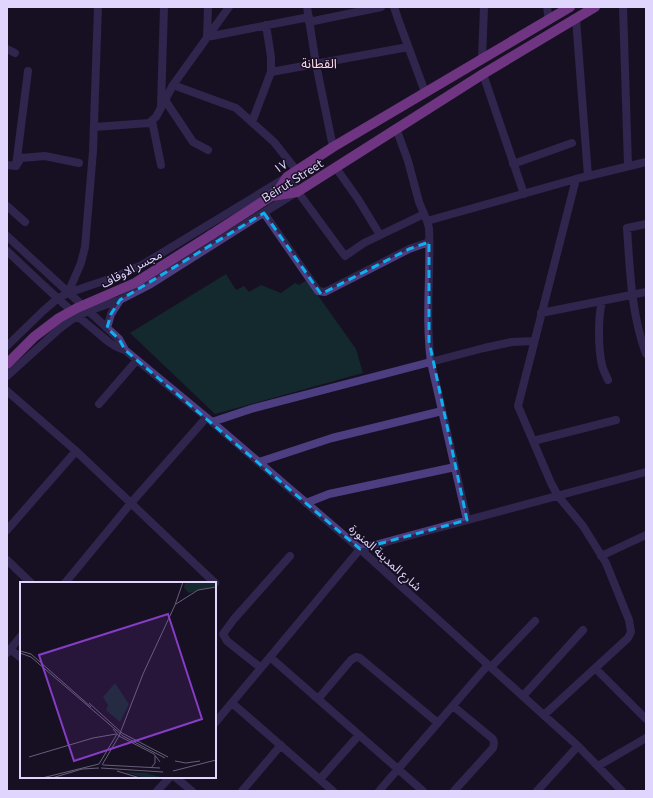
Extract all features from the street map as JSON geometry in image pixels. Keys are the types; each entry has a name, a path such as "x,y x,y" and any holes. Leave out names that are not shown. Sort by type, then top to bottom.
{"main road":[{"name":"١٧","path":"287,177 425,92 570,7"},
{"name":"Beirut Street","path":"297,192 396,128 595,7"},
{"name":"مجسر الاوقاف","path":"7,364 34,337 59,318 77,308 135,283 162,267 270,197 280,188 287,177"},
{"name":"مجسر الاوقاف","path":"270,197 297,192"}],"street":[{"path":"68,293 81,263 85,247 94,127 98,7"},
{"path":"161,107 164,7"},
{"path":"207,37 208,7"},
{"path":"94,127 149,123 152,121 156,117 173,85 229,7"},
{"path":"307,7 316,64 334,148"},
{"path":"207,37 266,25 309,20 381,7"},
{"path":"394,7 425,92"},
{"path":"482,59 484,7"},
{"path":"547,7 549,20"},
{"path":"623,7 628,166"},
{"path":"576,19 588,176"},
{"path":"252,122 271,72 271,57 266,25"},
{"path":"271,72 408,47"},
{"path":"7,49 16,53"},
{"path":"16,166 28,71"},
{"path":"483,74 524,194"},
{"path":"173,85 236,108 274,142 297,171"},
{"path":"165,100 193,142 208,150"},
{"path":"152,121 161,165"},
{"path":"396,128 408,161 419,202 426,217 429,242 429,341 442,411 467,520"},
{"path":"513,164 572,143"},
{"path":"16,166 21,158 45,156 79,163"},
{"path":"287,177 346,256 364,243 426,217 524,194 576,179 646,162"},
{"path":"7,165 16,166"},
{"path":"336,168 358,199 380,236"},
{"name":"١٧","path":"7,346 57,299 68,293 115,277 142,265 287,177"},
{"path":"544,715 628,638 631,632 629,620 606,563 583,526 558,496 518,406 576,179"},
{"name":"Beirut Street","path":"7,376 59,328 77,316 120,300 161,278 297,192"},
{"path":"7,206 25,222"},
{"path":"264,212 318,291 321,292 325,292 409,249 429,242"},
{"path":"646,224 627,228 632,295 637,327 646,354"},
{"path":"7,236 120,340 125,350"},
{"path":"7,251 77,316 115,346 125,350"},
{"path":"541,313 646,292"},
{"path":"107,328 111,314 120,300"},
{"path":"602,301 600,310 599,338 602,365 608,380"},
{"path":"66,582 131,503 209,420 512,342 534,341"},
{"name":"شارع المدينة المنورة","path":"125,350 360,549 578,746 622,791"},
{"path":"99,404 137,360"},
{"path":"7,391 76,451 214,582"},
{"path":"259,462 332,438 442,411"},
{"path":"533,441 616,420"},
{"path":"7,530 76,451"},
{"path":"306,503 328,494 455,467"},
{"path":"218,713 232,703 360,549 646,472"},
{"path":"601,556 646,535"},
{"path":"261,668 227,641 223,634 234,619 290,556"},
{"path":"7,560 30,582"},
{"path":"379,791 489,666 535,620"},
{"path":"523,696 583,630"},
{"path":"20,637 9,651 20,657"},
{"path":"270,657 423,791"},
{"path":"318,699 351,660 356,657 360,658 438,723"},
{"path":"595,668 646,719"},
{"path":"232,703 333,791"},
{"path":"453,706 493,739 494,743 493,748 454,791"},
{"path":"320,779 359,735"},
{"path":"598,766 646,738"},
{"path":"242,791 281,745"},
{"path":"537,791 578,746"},
{"path":"157,791 169,778"},
{"path":"176,778 192,791"}],"highlighted area":[{"path":"264,213 321,294 409,249 429,242 429,341 467,520 360,549 125,350 119,339 107,328 111,314 120,300"}],"green space":[{"path":"226,274 236,290 244,286 249,292 261,285 281,293 295,283 299,285 307,280 356,349 363,373 215,414 130,333"}],"district":[{"name":"القطانة","path":"319,63"}]}
